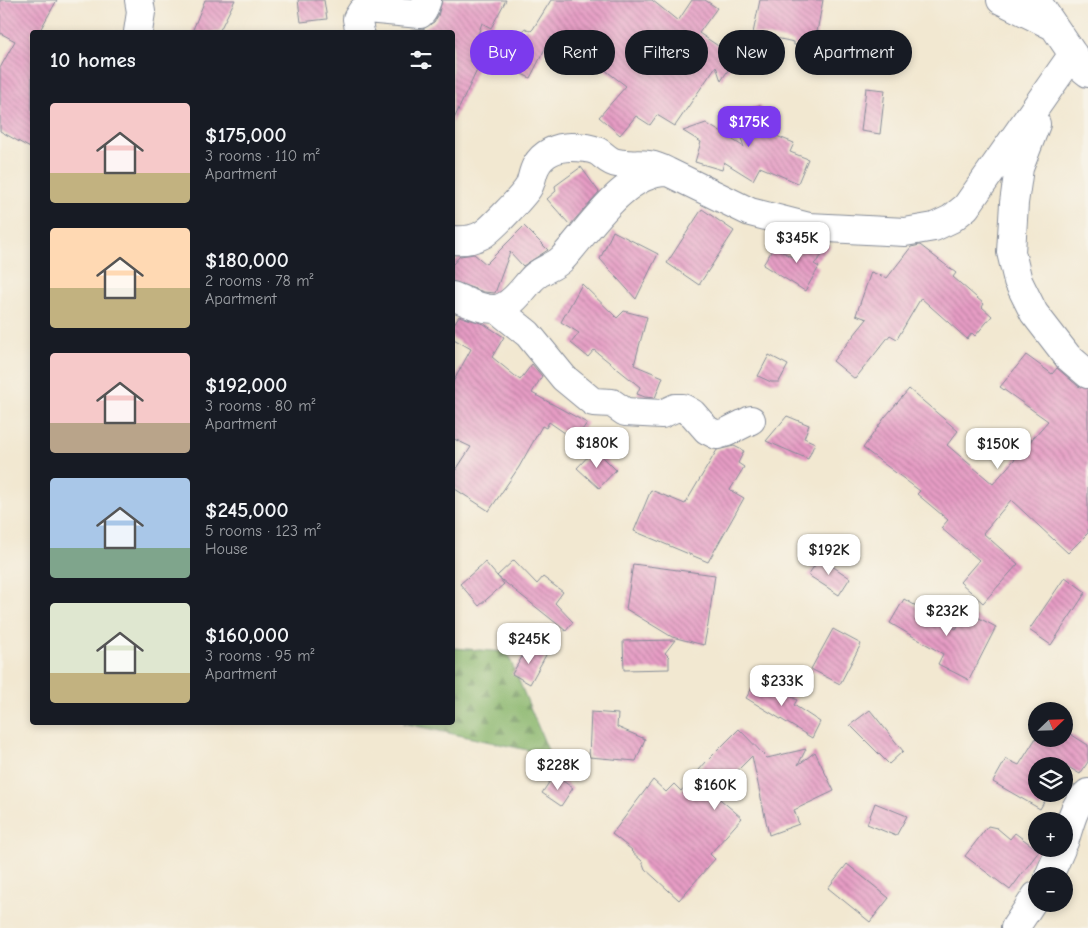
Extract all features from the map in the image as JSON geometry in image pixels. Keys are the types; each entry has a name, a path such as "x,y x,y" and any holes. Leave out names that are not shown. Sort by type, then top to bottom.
{"street":[{"path":"138,30 141,12 139,0"},
{"path":"360,30 357,19 362,11 367,9 420,14 423,12 427,0"},
{"path":"1001,0 1054,27"},
{"path":"455,240 474,239 484,235 528,187 536,165 555,149 571,147 596,151 618,164 654,165 750,212 809,227 905,232 934,228 951,219 966,207 1049,87 1080,64 1036,0"},
{"path":"1049,87 1019,168 1010,252 1018,281 1034,313 1068,357 1088,374"},
{"path":"455,297 484,308 497,309 502,307 521,292 536,275 561,260 624,190 645,177 658,172 669,173"},
{"path":"497,309 528,334 564,378 594,402 612,404 625,412 662,414 675,408 682,408 692,413 707,430 717,435 751,420"},
{"path":"1073,814 1082,798 1088,793"},
{"path":"1016,928 1028,909"}],"green space":[{"path":"455,648 507,652 550,755 412,725 455,725"}],"building":[{"path":"0,0 57,0 40,30 30,30 30,148 0,131 0,68 15,41 0,33"},
{"path":"205,0 235,0 220,30 193,30"},
{"path":"298,0 324,0 327,19 301,22"},
{"path":"442,0 506,0 491,28 482,23 480,30 470,30 470,75 475,75 455,117 455,30 422,30 434,22 438,16"},
{"path":"551,0 652,0 678,21 692,0 705,0 717,8 701,30 625,30 625,75 708,75 708,39 718,46 718,72 716,66 675,126 657,115 650,125 636,116 620,135 599,117 626,86 612,75 615,75 615,30 544,30 544,51 534,70 533,29"},
{"path":"760,0 823,0 817,30 795,30 795,45 794,42 785,40 785,30 754,30"},
{"path":"719,75 725,75 721,81"},
{"path":"866,88 885,90 880,134 861,131"},
{"path":"760,105 769,133 794,143 790,152 808,159 798,183 760,167 753,180 724,162 722,170 695,162 701,142 683,131 706,123 744,147 733,114"},
{"path":"581,167 599,192 570,225 547,199 556,191 555,186"},
{"path":"702,209 734,231 699,285 667,263"},
{"path":"524,226 548,250 523,266 510,252 495,293 484,292 455,282 455,262 460,256 474,254 486,264"},
{"path":"613,231 658,254 636,299 600,259"},
{"path":"809,243 828,244 831,246 814,264 819,267 805,291 763,265 774,247 792,257 795,252 798,254"},
{"path":"920,245 956,273 953,277 984,304 982,307 992,316 975,336 972,333 967,339 921,298 897,339 890,335 855,379 833,361 867,319 856,315 871,272 887,278 911,247"},
{"path":"582,284 617,318 624,311 647,317 634,365 663,377 655,398 637,394 640,387 594,350 588,357 571,343 579,333 561,322"},
{"path":"459,316 484,324 504,337 492,357 520,380 532,364 542,376 532,393 587,423 575,440 549,422 546,428 542,426 519,467 489,511 455,489 455,471 471,447 455,439 455,378 471,349 455,340 455,322"},
{"path":"769,355 788,365 779,382 771,382 758,376"},
{"path":"1026,355 1052,374 1057,368 1078,386 1088,389 1088,533 1068,553 1011,500 983,533 1018,564 983,603 960,582 979,560 941,528 948,520 917,494 920,491 863,448 885,417 909,389 958,431 947,445 993,484 1048,421 1000,387"},
{"path":"787,416 809,425 804,438 815,443 808,459 766,441"},
{"path":"734,446 744,451 738,463 744,467 730,490 744,498 708,562 634,531 651,490 685,504 717,450"},
{"path":"595,449 616,470 599,488 577,468"},
{"path":"820,558 850,578 839,595 808,575"},
{"path":"514,560 537,584 543,577 563,592 555,603 573,622 566,631 497,576"},
{"path":"485,562 504,584 479,606 460,584"},
{"path":"633,564 715,575 704,645 672,637 626,609"},
{"path":"1065,577 1086,592 1051,645 1029,630"},
{"path":"904,599 956,629 966,611 996,627 969,680 938,664 943,654 890,623"},
{"path":"833,629 861,644 840,684 811,669"},
{"path":"675,640 665,653 669,657 669,669 624,670 623,641"},
{"path":"529,645 546,655 530,684 512,674"},
{"path":"758,678 797,700 794,705 820,722 812,738 746,698"},
{"path":"870,710 903,751 889,764 850,725"},
{"path":"591,712 618,714 617,727 645,739 636,761 589,757"},
{"path":"739,729 767,758 806,749 798,765 815,752 834,791 794,810 799,824 769,835 752,756 714,794 742,818 710,854 715,859 679,900 645,869 642,861 632,850 612,834 653,780 666,792 674,784 681,791 706,762"},
{"path":"1073,736 1088,745 1088,762 1080,774 1073,770 1073,757 1028,757 1028,802 1044,802 1040,809 993,782 1006,759 1019,765 1030,748 1072,748"},
{"path":"554,775 573,788 561,806 542,793"},
{"path":"875,803 907,816 896,836 867,824"},
{"path":"988,826 997,828 1010,839 1015,833 1028,843 1028,857 1035,857 1010,890 965,856"},
{"path":"847,864 889,898 870,922 828,888"}]}
